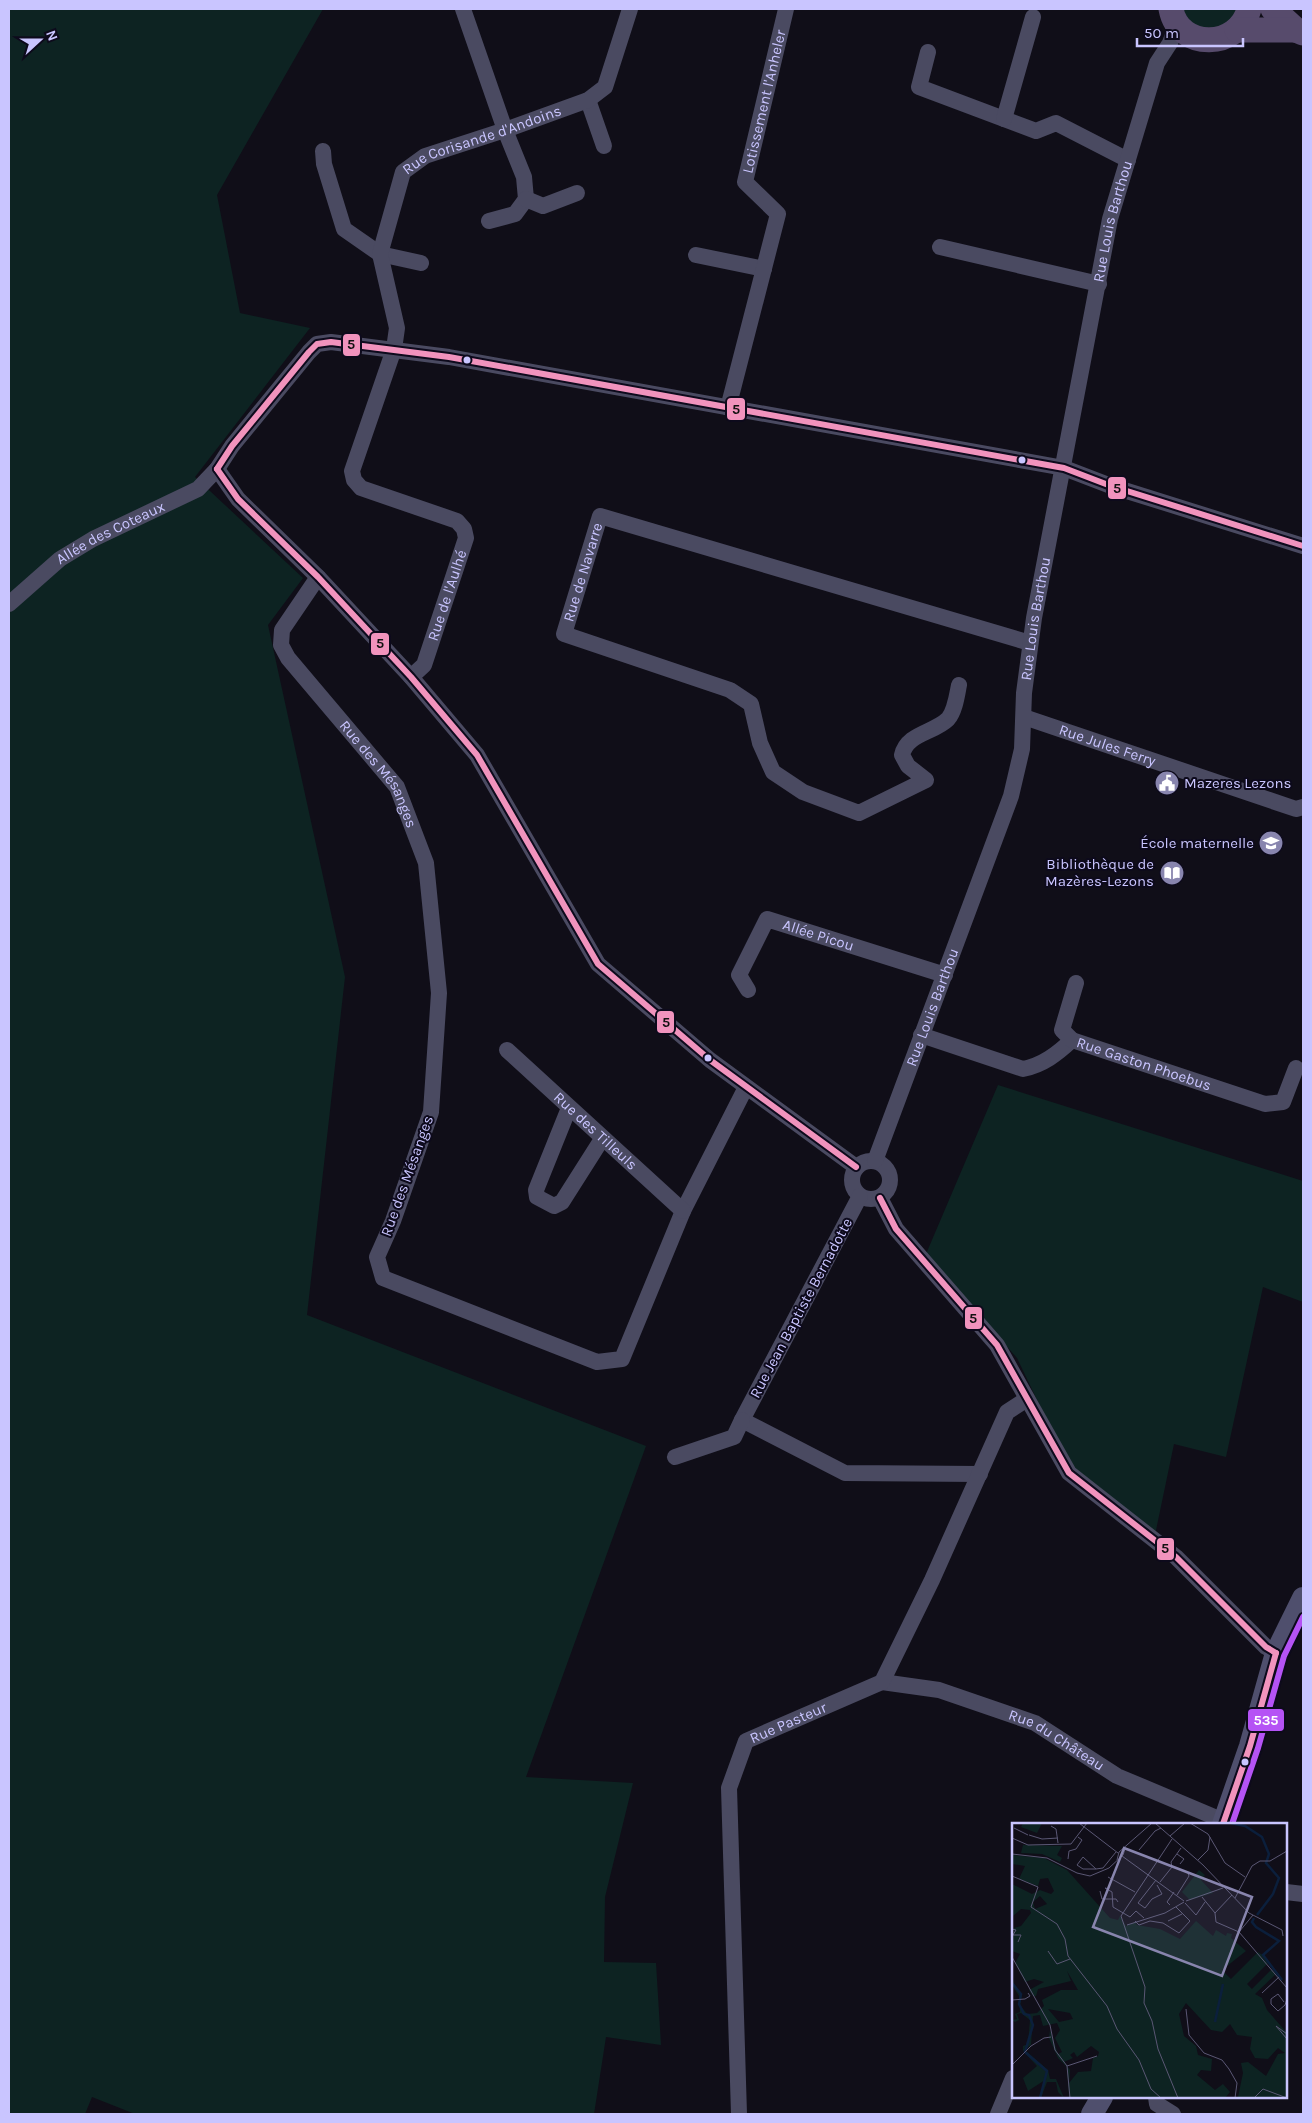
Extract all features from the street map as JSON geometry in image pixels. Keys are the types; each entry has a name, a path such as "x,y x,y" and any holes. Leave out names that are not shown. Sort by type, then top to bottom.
{"main road":[{"path":"1172,13 1187,33 1199,39 1212,41 1237,30 1244,22 1249,9"},
{"path":"1273,9 1299,31"},
{"path":"1237,30 1299,31"},
{"path":"1224,1822 1250,1746 1276,1653 1303,1598"},
{"path":"1092,2114 1101,2098"}],"street":[{"path":"463,9 505,130 524,177 526,199 514,214 489,221"},
{"name":"Lotissement l'Anheler","path":"728,408 778,214 745,182 786,9"},
{"name":"Rue Corisande d'Andoins","path":"394,348 397,328 380,254 403,172 425,156 588,100 605,87 626,11"},
{"name":"Rue Louis Barthou","path":"875,1161 1011,796 1022,749 1024,693 1030,643 1110,219 1157,63 1170,43 1172,13"},
{"path":"1004,119 1033,17"},
{"path":"1157,63 1179,46 1199,39"},
{"path":"928,52 919,87 1036,131 1056,123 1128,160"},
{"path":"588,100 604,146"},
{"path":"323,151 324,164 344,229 380,254 422,263"},
{"path":"526,199 543,206 577,193"},
{"path":"940,247 1099,284"},
{"path":"696,255 764,269"},
{"name":"Allée des Coteaux","path":"9,604 60,559 93,539 198,489 317,344 330,342 394,348"},
{"path":"394,348 1064,468 1111,486 1303,546"},
{"name":"Rue de l'Aulhé","path":"394,348 352,471 354,480 362,488 456,521 464,529 466,538 424,666 412,677"},
{"path":"216,469 238,499 318,577 412,677 477,755 598,964 710,1060 856,1167"},
{"name":"Rue de Navarre","path":"959,685 957,698 949,718 916,737 904,747 902,754 908,766 926,780 859,813 803,792 773,772 760,743 751,704 730,690 564,634 600,516 1030,643"},
{"name":"Rue des Mésanges","path":"318,577 282,630 281,645 288,658 398,787 426,863 439,993 431,1112 393,1221 376,1257 383,1278 597,1362 622,1358 683,1211 746,1087"},
{"name":"Rue Jules Ferry","path":"1024,718 1296,809 1303,807"},
{"name":"Allée Picou","path":"748,990 739,975 767,919 945,975"},
{"path":"1072,1040 1062,1030 1076,984"},
{"name":"Rue Gaston Phoebus","path":"921,1034 1023,1069 1037,1066 1055,1056 1072,1040 1265,1104 1283,1102 1296,1068"},
{"name":"Rue des Tilleuls","path":"507,1050 602,1139 683,1211"},
{"path":"569,1108 536,1190 537,1197 554,1206 562,1202 602,1139"},
{"path":"868,1161 875,1161 885,1167 890,1178 888,1190 880,1198 870,1200 855,1192 851,1179 856,1167 868,1161"},
{"name":"Rue Jean Baptiste Bernadotte","path":"675,1457 734,1437 860,1196"},
{"path":"880,1198 896,1229 997,1345 1070,1473 1176,1557 1266,1647 1276,1653"},
{"path":"882,1682 980,1474 1007,1412 1027,1399"},
{"path":"742,1420 845,1473 980,1474"},
{"name":"Rue du Château","path":"882,1682 940,1690 1035,1723 1117,1776 1224,1822"},
{"name":"Rue Pasteur","path":"739,2114 730,1788 746,1741 882,1682"},
{"path":"1287,1892 1303,1894"},
{"path":"998,2114 1012,2080"},
{"path":"1156,2098 1157,2104 1173,2114"}],"green space":[{"path":"9,9 323,9 217,195 240,313 310,328 195,477 303,578 268,625 345,977 307,1315 646,1446 526,1777 633,1783 605,1897 604,1962 656,1963 661,2045 606,2037 594,2114 135,2114 92,2097 85,2114 9,2114"},
{"path":"1180,9 1240,9 1224,28 1195,27"},
{"path":"998,1085 1303,1181 1303,1302 1263,1287 1226,1457 1174,1444 1155,1535 1072,1473 1017,1358 926,1254"}],"transit line":[{"name":"5","path":"217,469 232,446 309,352 317,344 331,342 449,357 1064,468 1111,486 1303,546"},
{"name":"5","path":"217,469 238,499 318,577 411,677 477,755 598,964 710,1060 856,1167"},
{"name":"5","path":"880,1198 896,1229 997,1345 1069,1473 1176,1557 1266,1647 1276,1653"},
{"name":"535","path":"1232,1823 1258,1748 1284,1656 1303,1617"},
{"name":"5","path":"1223,1823 1250,1746 1276,1653"}],"place":[{"name":"Mazeres Lezons","path":"1167,783"},
{"name":"École maternelle","path":"1271,843"},
{"name":"Bibliothèque de Mazères-Lezons","path":"1172,873"}]}
